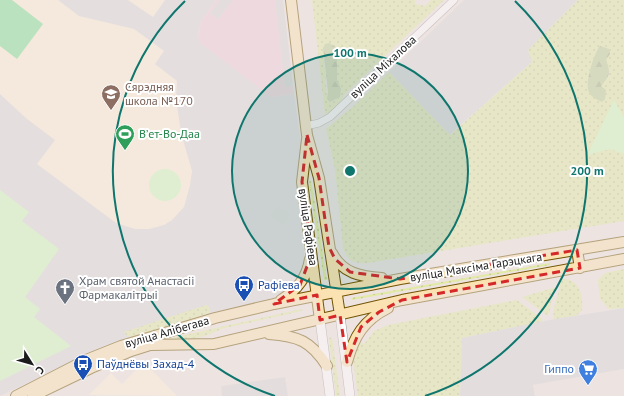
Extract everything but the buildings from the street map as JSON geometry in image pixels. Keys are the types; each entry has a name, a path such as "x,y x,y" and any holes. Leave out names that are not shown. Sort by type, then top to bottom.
{"main road":[{"name":"вуліца Рафіева","path":"291,0 307,131 319,178 329,247 332,292 340,315"},
{"name":"вуліца Рафіева","path":"307,131 302,182 320,320"},
{"name":"вуліца Максіма Гарэцкага","path":"332,292 400,279 624,242"},
{"path":"329,247 335,259 350,272 358,276 400,279"},
{"path":"274,304 290,294 303,280 308,268 311,248"},
{"path":"577,250 580,268"},
{"name":"вуліца Максіма Гарэцкага","path":"340,315 402,300 624,259"},
{"name":"вуліца Алібегава","path":"16,396 86,360 121,346 178,328 274,304 332,292"},
{"path":"347,362 350,348 362,327 379,312 402,300"},
{"name":"вуліца Алібегава","path":"33,396 91,368 131,351 150,345 214,344 340,315"},
{"path":"260,333 291,336 300,339 314,348 327,366"}],"street":[{"name":"вуліца Міхалова","path":"307,131 330,117 454,0"},
{"path":"340,315 350,396"},
{"path":"320,320 330,396"}],"highlighted area":[{"path":"307,135 319,178 329,247 335,259 350,272 400,279 577,250 580,268 402,300 379,312 361,327 347,362 340,315 320,320 317,295 274,304 300,285 309,261 311,248 302,182"}],"shaded area":[{"path":"0,0 216,0 201,21 198,35 271,97 294,94 301,144 298,199 305,260 302,279 277,298 210,313 123,342 56,369 0,396"},
{"path":"0,0 58,0 79,16 134,29 164,51 155,64 177,81 176,98 181,133 192,171 184,207 172,220 164,225 149,229 135,229 116,223 37,164 55,140 27,119 0,94"},
{"path":"128,0 165,0 153,17"},
{"path":"216,0 283,0 294,94 271,97 200,43 198,38 201,21"},
{"path":"220,0 233,0 218,19 210,13"},
{"path":"275,0 283,0 293,86 285,87"},
{"path":"464,0 578,0 529,50 532,62 449,135 389,72"},
{"path":"277,205 291,214 284,225 270,216"},
{"path":"624,308 624,369 533,385 535,396 460,396 462,338 549,320"},
{"path":"144,362 177,396 89,395 111,373 122,384"},
{"path":"285,377 288,396 222,396 221,386"}],"green space":[{"path":"0,0 12,0 43,24 17,59 0,46"},
{"path":"312,0 415,0 415,4 425,6 431,0 444,0 345,94 341,101 331,111 325,115","holes":["323,48 337,55 337,79 341,90 340,97 332,102 327,97"]},
{"path":"578,0 624,0 624,221 368,263 352,261 347,256 343,247 335,169 326,129 355,105 389,72 450,135 532,62 528,50","holes":["597,50 603,57 609,69 607,79 603,83 588,89 589,74"]},
{"path":"329,43 337,48 337,79 341,89 340,97 330,102 327,99 328,92 323,48 325,44"},
{"path":"600,46 609,49 610,54 606,60 609,68 609,74 601,86 606,90 605,99 602,102 591,95 588,85 589,73 593,60"},
{"path":"614,100 624,118 624,154 610,149 587,155"},
{"path":"165,169 176,174 181,185 176,196 165,201 154,196 149,185 154,174"},
{"path":"311,180 327,280 324,280 309,182"},
{"path":"0,190 29,212 22,221 59,249 25,297 40,309 34,317 71,346 0,381"},
{"path":"550,263 550,265 352,300 351,298"},
{"path":"624,269 624,308 609,309 600,299 598,280 605,273"},
{"path":"559,279 571,280 578,287 581,292 582,310 576,316 554,320 553,315 560,284"},
{"path":"556,287 548,316 522,297"},
{"path":"517,300 540,317 543,322 462,338 460,396 358,396 353,359 359,342 364,344 374,331 388,325"},
{"path":"206,305 209,307 210,313 134,337 127,336 124,332"},
{"path":"301,309 302,311 221,329 208,335 192,339 176,341 162,340"},
{"path":"332,337 340,396 336,396 329,338"}],"place":[{"name":"Сярэдняя школа №170","path":"111,111"},
{"name":"Вʼет-Во-Даа","path":"125,151"},
{"name":"Рафіева","path":"244,302"},
{"name":"Храм святой Анастасіі Фармакалітрыі","path":"65,305"},
{"name":"Паўднёвы Захад-4","path":"83,381"},
{"name":"Гиппо","path":"588,386"}]}
